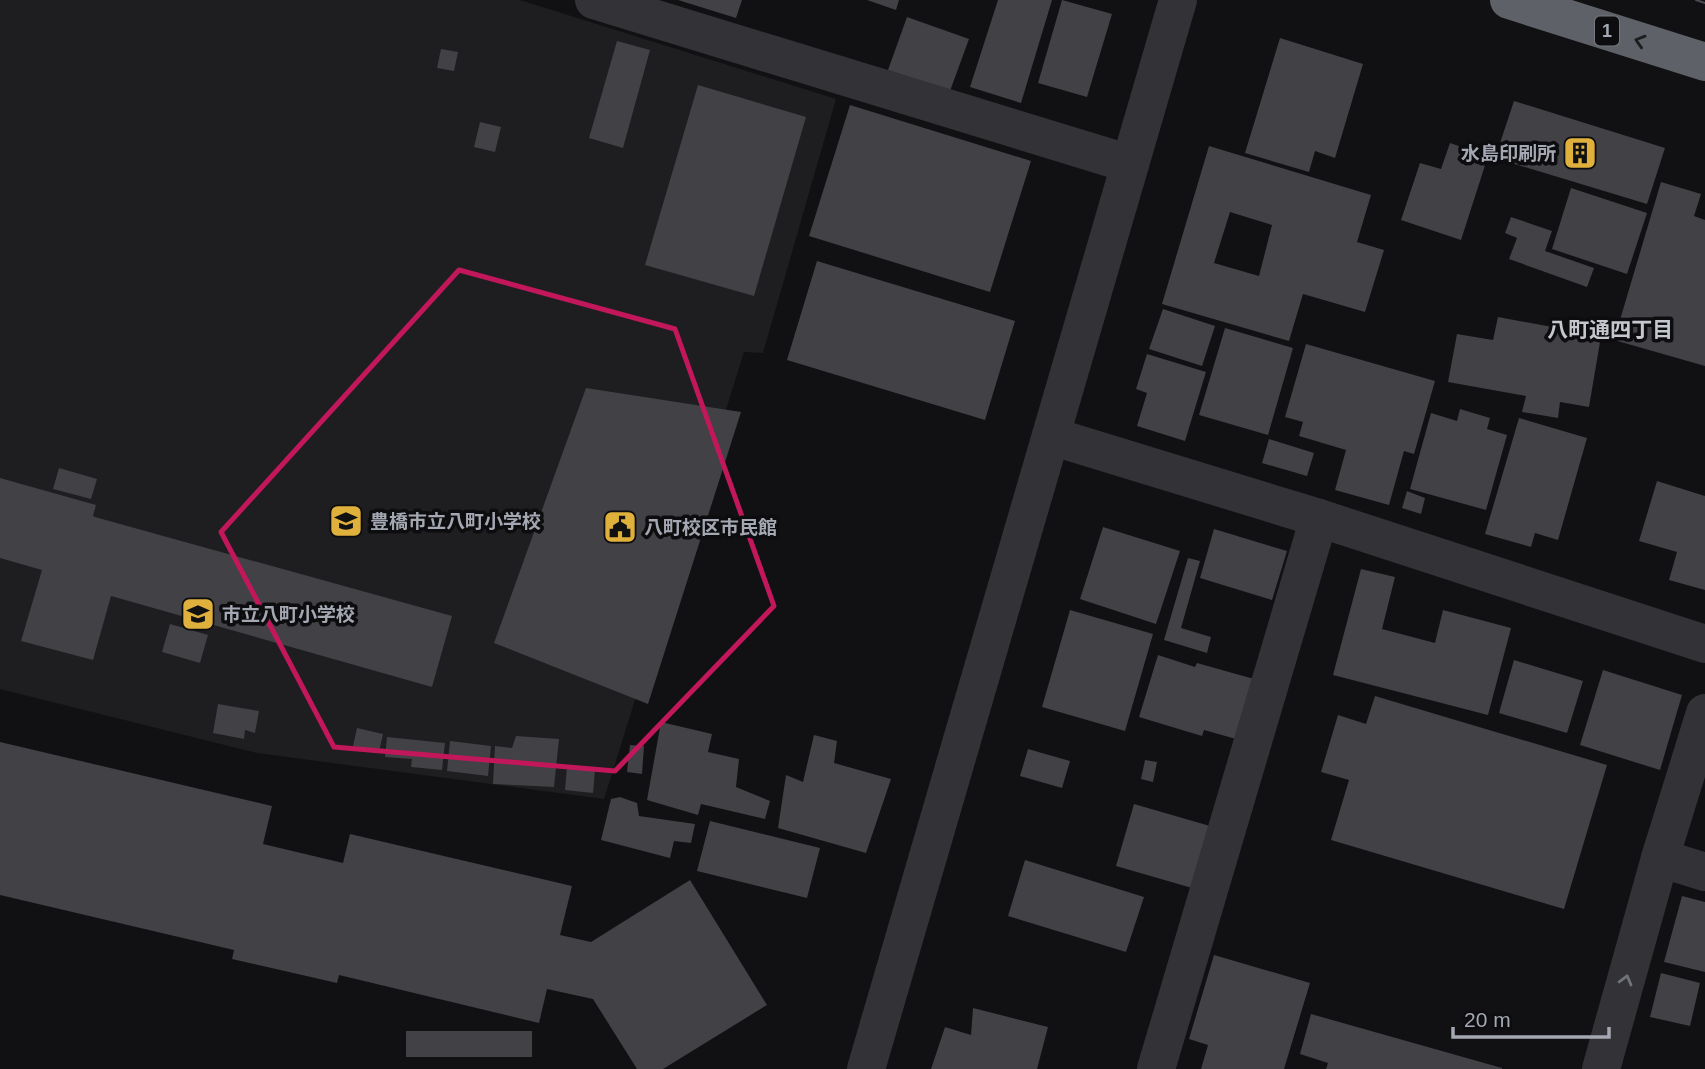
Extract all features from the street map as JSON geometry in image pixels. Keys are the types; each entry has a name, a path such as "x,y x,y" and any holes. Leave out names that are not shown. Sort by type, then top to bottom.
{"highway":[{"name":"1","path":"1509,0 1705,62"}],"street":[{"path":"594,0 1130,164"},
{"path":"866,1069 1178,0"},
{"path":"1051,436 1320,518 1705,644"},
{"path":"1156,1069 1320,518"},
{"path":"1601,1069 1660,858 1705,713"},
{"path":"1660,858 1705,872"}],"highlighted area":[{"path":"459,270 675,329 774,606 615,771 334,747 221,532"}],"shaded area":[{"name":"豊橋市立八町小学校","path":"0,0 520,0 836,99 763,353 744,352 604,799 257,753 0,689"}],"building":[{"path":"678,0 742,0 736,18"},
{"path":"867,0 899,0 896,10"},
{"path":"998,0 1052,0 1021,103 970,87"},
{"path":"1062,0 1112,14 1087,97 1038,83"},
{"path":"907,17 969,39 950,91 888,70"},
{"path":"1280,38 1363,64 1335,158 1315,151 1309,172 1245,153"},
{"path":"617,41 650,50 623,148 589,138"},
{"path":"441,49 458,52 454,71 437,68"},
{"path":"698,85 806,117 754,296 645,265"},
{"name":"水島印刷所","path":"1514,101 1665,148 1647,204 1495,158"},
{"path":"850,105 1031,161 990,292 809,236"},
{"path":"480,122 501,127 495,152 474,147"},
{"path":"1450,143 1488,156 1461,240 1401,220 1420,163 1441,169"},
{"path":"1209,146 1371,195 1357,242 1384,250 1365,312 1303,294 1289,341 1162,304","holes":["1230,212 1272,225 1259,276 1214,263"]},
{"path":"1661,182 1701,194 1694,216 1705,220 1705,366 1614,340"},
{"path":"1571,188 1647,213 1627,274 1552,249"},
{"path":"1511,217 1552,231 1545,251 1594,268 1587,287 1509,259 1517,238 1505,233"},
{"path":"817,261 1015,321 985,420 787,360"},
{"path":"1163,309 1215,326 1202,366 1149,349"},
{"path":"1498,317 1601,336 1589,407 1560,402 1558,418 1522,412 1526,396 1448,382 1457,334 1493,340"},
{"path":"1225,328 1293,348 1268,435 1199,415"},
{"path":"1306,344 1435,381 1414,454 1404,451 1389,505 1335,490 1346,450 1299,436 1303,422 1285,417"},
{"path":"1147,354 1206,372 1185,441 1137,426 1147,393 1136,389"},
{"name":"八町校区市民館","path":"586,388 741,412 648,704 494,643"},
{"path":"1460,409 1490,418 1487,429 1507,435 1486,510 1410,489 1431,413 1457,421"},
{"path":"1519,418 1587,438 1558,540 1535,533 1531,547 1485,534"},
{"path":"1269,439 1314,453 1307,476 1262,463"},
{"path":"59,468 97,479 91,499 53,489"},
{"path":"0,478 96,505 95,517 452,616 432,687 111,596 93,660 21,641 42,570 0,558"},
{"path":"1657,481 1705,496 1705,590 1669,580 1677,552 1639,541"},
{"path":"1407,491 1425,498 1421,514 1402,508"},
{"path":"1103,527 1180,551 1156,624 1080,599"},
{"path":"1214,529 1287,551 1272,600 1200,578"},
{"path":"1188,558 1200,561 1181,628 1211,637 1207,653 1164,640"},
{"path":"1361,569 1395,577 1382,629 1435,643 1443,610 1511,628 1488,715 1333,675"},
{"path":"1070,610 1153,634 1125,731 1042,707"},
{"path":"170,624 208,635 200,663 162,652"},
{"path":"1158,655 1195,667 1197,663 1254,679 1236,739 1204,730 1202,736 1139,717"},
{"path":"1514,660 1583,681 1567,733 1499,713"},
{"path":"1603,670 1682,695 1660,770 1580,745"},
{"path":"1375,696 1607,765 1564,909 1331,840 1349,780 1321,772 1338,715 1366,724"},
{"path":"218,704 259,711 255,733 245,730 244,739 213,733"},
{"path":"661,722 712,734 708,752 739,759 736,787 770,801 765,819 701,804 698,815 647,800"},
{"path":"357,728 383,734 379,752 353,746"},
{"path":"814,735 837,741 834,763 891,779 866,853 778,828 786,775 803,782"},
{"path":"516,736 559,739 554,787 493,784 495,746 512,748"},
{"path":"387,737 445,743 442,770 411,767 412,759 385,757"},
{"path":"450,741 491,746 488,776 447,771"},
{"path":"0,742 272,806 263,844 343,863 350,834 572,886 560,935 591,942 690,880 767,1005 663,1069 637,1069 593,999 547,989 539,1023 339,975 337,983 232,959 234,950 0,895"},
{"path":"630,745 644,746 642,774 627,772"},
{"path":"1028,749 1070,761 1062,788 1020,776"},
{"path":"1145,760 1157,762 1153,782 1141,779"},
{"path":"567,767 595,770 593,793 565,790"},
{"path":"620,797 637,803 639,816 695,824 691,843 674,841 670,858 601,840 611,799"},
{"path":"1134,804 1210,826 1192,888 1116,866"},
{"path":"710,821 820,848 807,898 697,871"},
{"path":"1025,860 1144,897 1126,952 1008,916"},
{"path":"1682,896 1705,902 1705,972 1664,962"},
{"path":"1214,955 1310,983 1284,1069 1201,1069 1208,1045 1189,1039"},
{"path":"1661,973 1700,983 1690,1026 1650,1017"},
{"path":"973,1008 1048,1027 1037,1069 931,1069 945,1027 971,1035"},
{"path":"1311,1014 1502,1069 1326,1069 1328,1063 1300,1054"},
{"path":"406,1031 532,1031 532,1057 406,1057"}],"tram line":[{"path":"1696,0 1705,3"}],"place":[{"name":"水島印刷所","path":"1580,153"},
{"name":"豊橋市立八町小学校","path":"346,521"},
{"name":"八町校区市民館","path":"620,527"},
{"name":"市立八町小学校","path":"198,614"}],"district":[{"name":"八町通四丁目","path":"1610,329"}]}
